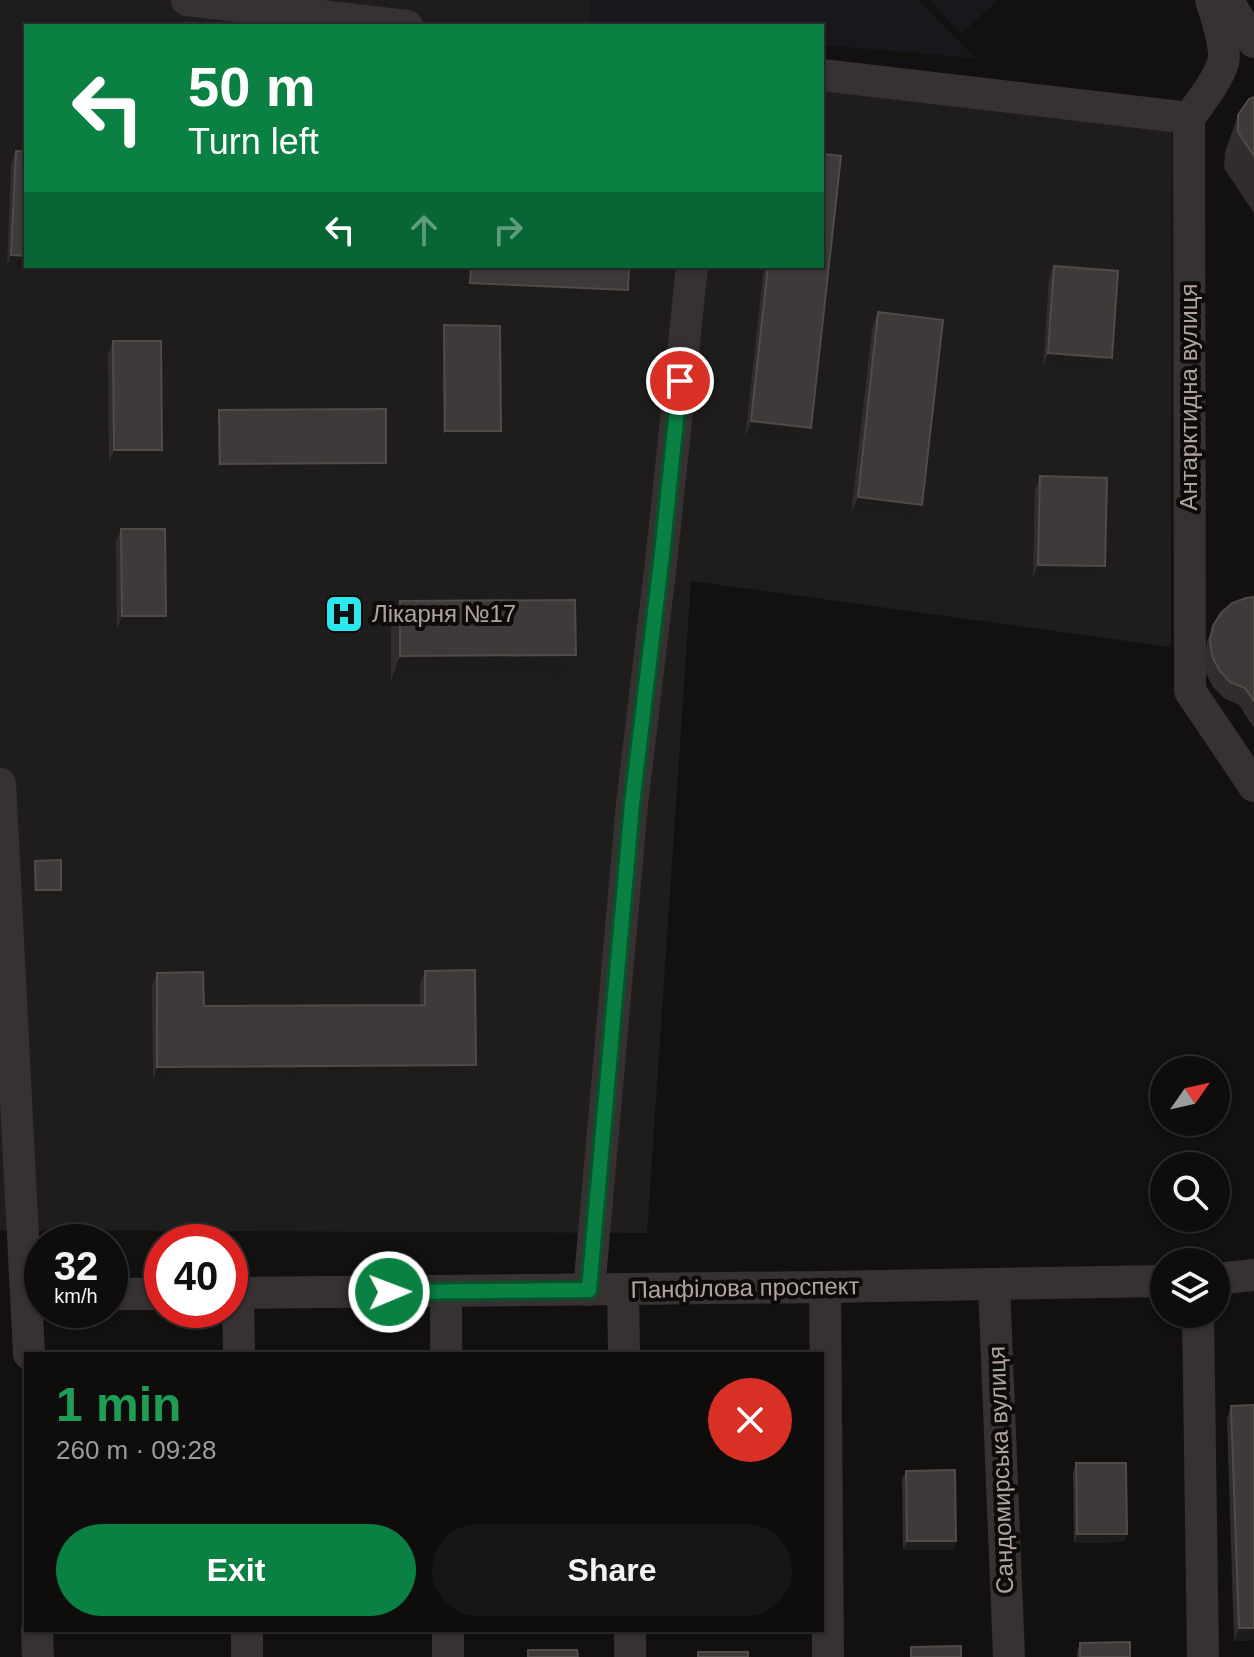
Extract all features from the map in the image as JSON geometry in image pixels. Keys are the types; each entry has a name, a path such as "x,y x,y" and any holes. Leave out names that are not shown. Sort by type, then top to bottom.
{"street":[{"path":"187,0 390,24"},
{"path":"824,75 1189,118 1224,60 1218,20 1211,0"},
{"path":"1227,0 1254,42"},
{"name":"Антарктидна вулиця","path":"1189,118 1190,691 1254,786"},
{"path":"589,1290 632,804 692,268"},
{"path":"0,784 23,1295 29,1352"},
{"path":"1230,1278 1254,1275"},
{"name":"Панфілова проспект","path":"248,1293 1150,1281"},
{"name":"Сандомирська вулиця","path":"994,1284 1009,1657"},
{"path":"825,1287 828,1657"},
{"path":"623,1290 624,1352"},
{"path":"446,1291 446,1352"},
{"path":"237,1328 239,1352"},
{"path":"1198,1328 1203,1657"},
{"path":"37,1632 38,1657"},
{"path":"247,1632 247,1657"},
{"path":"448,1632 448,1657"},
{"path":"630,1632 630,1657"}],"shaded area":[{"name":"Лікарня №17","path":"0,0 589,0 589,24 24,24 24,268 824,268 824,91 1172,116 1171,647 691,581 647,1233 248,1231 248,1224 144,1224 144,1231 128,1231 128,1224 24,1224 24,1230 0,1230"},
{"path":"589,0 919,0 975,58 824,45 824,24 589,24"},
{"path":"930,0 998,0 961,34"}],"building":[{"path":"1254,97 1254,156 1238,132 1238,115 1249,99"},
{"path":"16,151 24,152 24,256 11,255"},
{"path":"824,154 841,156 811,428 751,421 768,268 824,268"},
{"path":"1054,266 1118,271 1112,358 1048,353"},
{"path":"471,268 629,268 628,290 470,283"},
{"path":"878,312 943,320 922,505 858,497"},
{"path":"444,325 500,326 501,431 445,431"},
{"path":"113,341 161,341 162,450 114,450"},
{"path":"386,409 386,463 220,464 219,410"},
{"path":"1040,476 1107,478 1105,566 1038,565"},
{"path":"121,529 165,529 166,616 122,616"},
{"path":"1254,597 1254,701 1245,688 1230,682 1219,670 1212,656 1210,640 1213,626 1221,613 1232,603"},
{"path":"575,600 576,655 400,656 400,601"},
{"path":"61,860 61,890 36,890 35,861"},
{"path":"475,970 476,1065 157,1067 157,973 203,972 204,1006 425,1005 425,971"},
{"path":"1254,1405 1254,1628 1239,1628 1231,1406"},
{"path":"1076,1463 1126,1463 1127,1534 1077,1534"},
{"path":"955,1470 956,1541 907,1541 906,1471"},
{"path":"1130,1642 1130,1657 1080,1657 1080,1643"},
{"path":"961,1646 961,1657 911,1657 911,1647"},
{"path":"528,1650 577,1650 578,1657 528,1657"},
{"path":"698,1652 748,1652 748,1657 698,1657"}],"place":[{"name":"Лікарня №17","path":"344,614"}],"route":[{"path":"389,1292 589,1290 632,804 680,381"}]}
